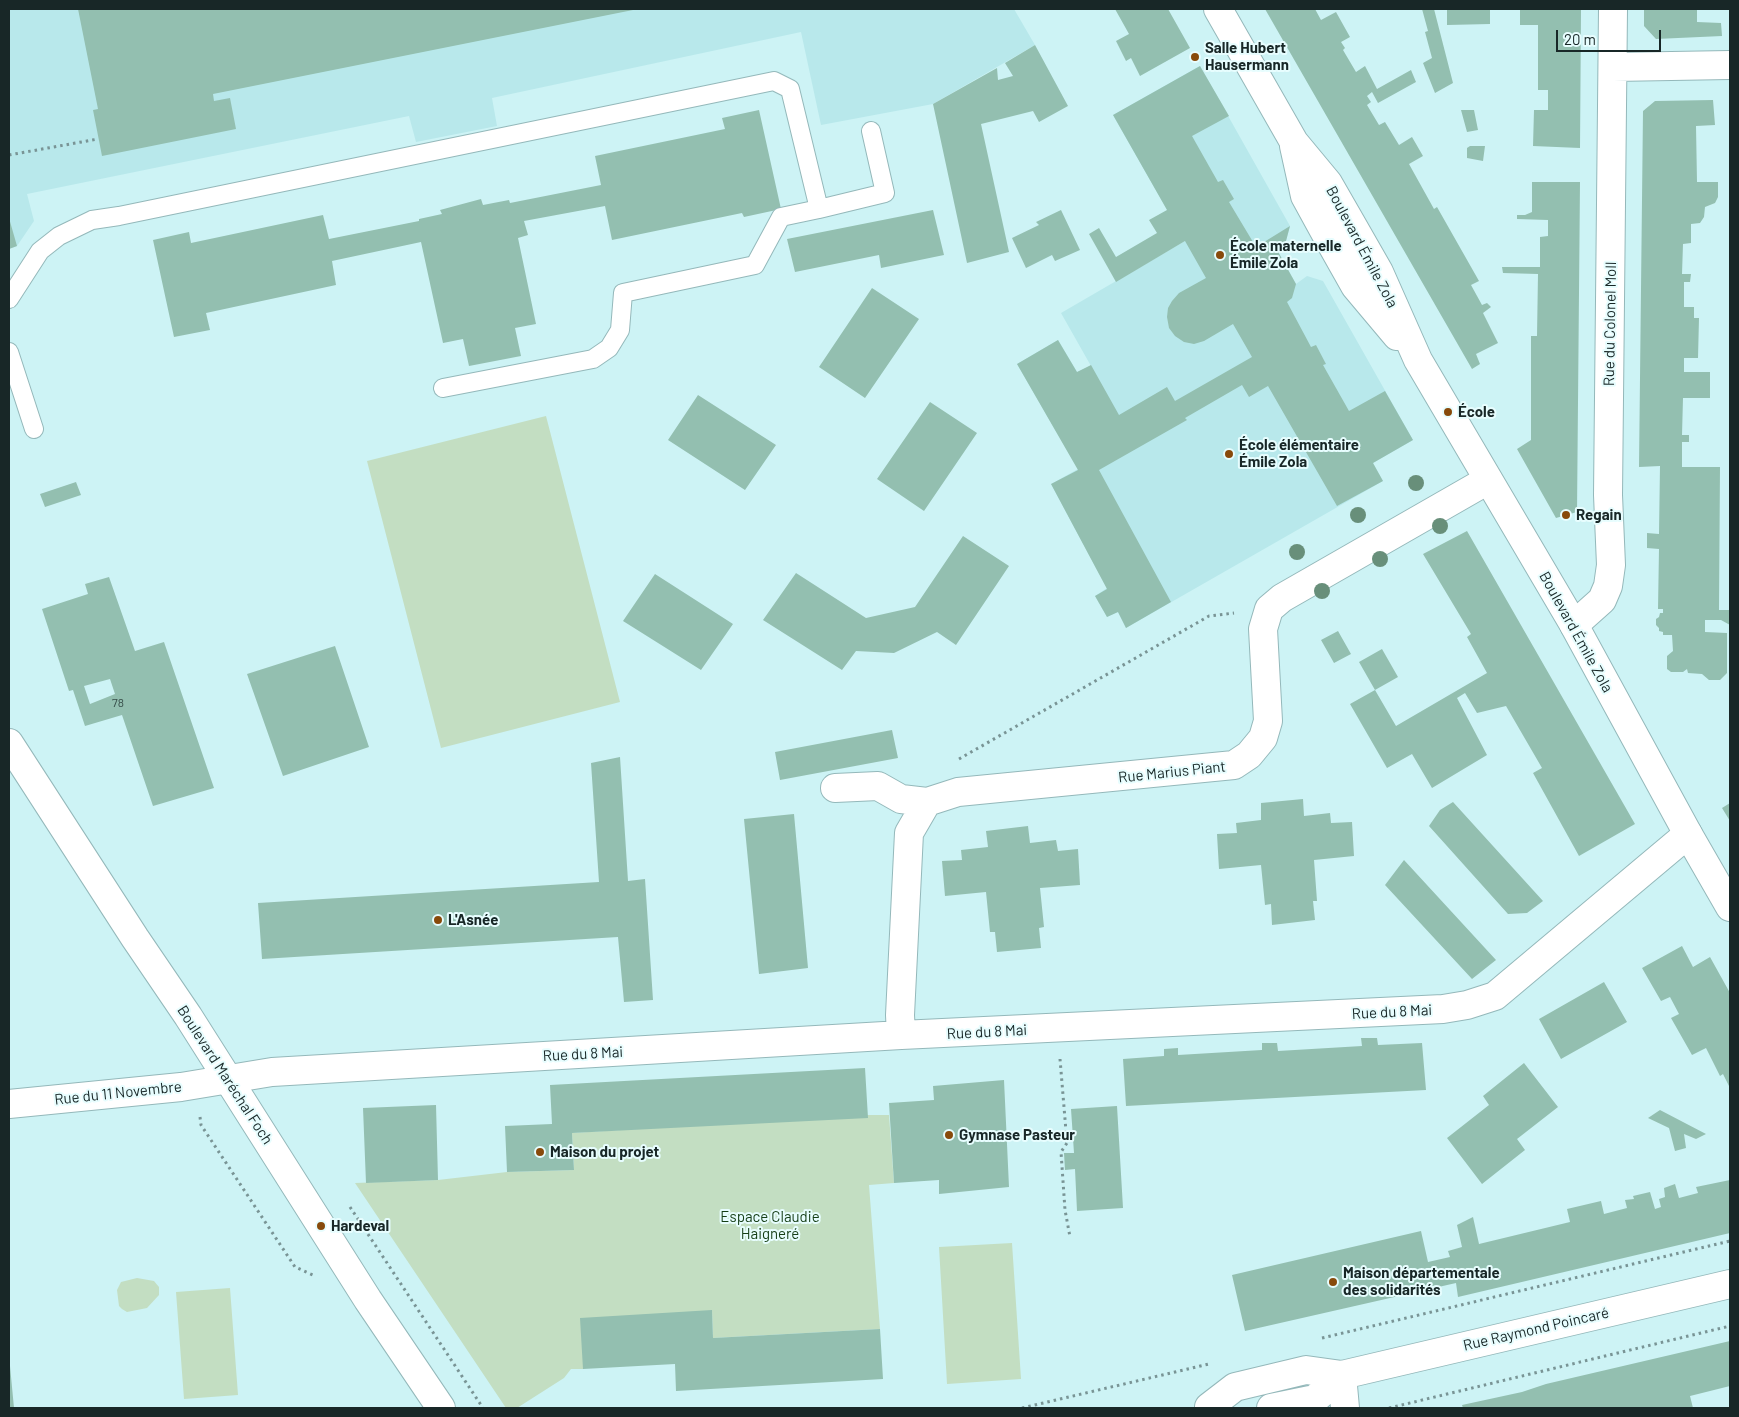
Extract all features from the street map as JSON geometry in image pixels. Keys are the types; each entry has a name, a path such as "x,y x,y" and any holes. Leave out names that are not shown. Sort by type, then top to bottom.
{"street":[{"name":"Boulevard Émile Zola","path":"1218,9 1294,142 1305,196 1355,286 1418,360 1574,625 1730,907"},
{"name":"Rue du Colonel Moll","path":"1574,625 1602,600 1608,586 1611,564 1608,495 1613,9"},
{"path":"1613,68 1730,65"},
{"path":"1269,609 1282,598 1488,480"},
{"name":"Rue Marius Piant","path":"835,788 878,786 900,799 927,802 958,792 1234,765 1249,755 1263,738 1268,721 1263,629 1269,609"},
{"name":"Boulevard Maréchal Foch","path":"13,756 227,1078 368,1300 441,1408"},
{"path":"901,1035 900,1015 909,833 927,802"},
{"name":"Rue du 8 Mai","path":"227,1078 272,1072 901,1035 1443,1010 1495,996 1688,834"},
{"name":"Rue du 11 Novembre","path":"9,1104 181,1087 227,1078"},
{"name":"Rue Raymond Poincaré","path":"1342,1375 1730,1284"},
{"path":"1209,1408 1235,1387 1306,1370 1342,1375"},
{"path":"1271,1408 1314,1399 1342,1375"},
{"path":"1342,1375 1344,1408"}],"lane":[{"path":"9,298 40,251 59,236 92,220 774,81 790,88 819,208"},
{"path":"443,388 594,359 609,348 620,330 623,293 755,265 781,217 885,193 871,131"},
{"path":"9,352 34,429"}],"path":[{"path":"9,155 98,139"},
{"path":"956,760 1209,616 1269,609"},
{"path":"1058,1028 1067,1143 1061,1152 1064,1204 1070,1237"},
{"path":"201,1125 295,1267 312,1274 316,1278"},
{"path":"348,1204 484,1408"},
{"path":"1319,1339 1730,1241"},
{"path":"1389,1408 1730,1326"},
{"path":"1022,1408 1210,1364"}],"shaded area":[{"path":"9,9 1014,9 1035,45 933,104 821,125 801,32 492,98 497,126 416,142 409,116 27,194 34,221 17,246 9,249"},
{"path":"1200,66 1290,226 1286,241 1276,248 1296,284 1307,276 1323,281 1413,440 1373,463 1383,481 1126,628 1118,612 1107,617 1095,596 1107,588 1051,484 1078,469 1017,364 1058,340 1077,372 1091,366 1061,313 1185,241 1113,115"}],"green space":[{"path":"546,416 620,702 441,748 367,461"},
{"name":"Espace Claudie Haigneré","path":"889,1115 894,1183 869,1185 880,1329 713,1338 712,1311 583,1369 571,1369 564,1378 517,1408 506,1408 355,1183 438,1180 507,1172 574,1170 572,1133"},
{"path":"1012,1243 1021,1379 947,1384 939,1247"},
{"path":"137,1278 154,1281 159,1287 159,1295 147,1308 127,1312 119,1306 117,1290 121,1282"},
{"path":"230,1288 238,1395 184,1399 176,1292"}],"building":[{"path":"78,9 633,10 213,94 214,101 230,98 236,129 102,156 93,110 98,109"},
{"path":"1115,9 1168,9 1190,48 1140,76 1131,58 1126,61 1116,41 1129,34"},
{"path":"1265,9 1315,9 1321,20 1336,12 1350,37 1341,42 1345,48 1343,50 1356,72 1365,66 1377,89 1411,70 1416,82 1378,103 1372,92 1367,96 1371,102 1367,105 1379,125 1385,122 1399,145 1412,137 1423,156 1409,164 1434,209 1437,207 1479,281 1471,285 1482,305 1487,303 1491,307 1483,313 1498,343 1476,354 1480,364 1472,369"},
{"path":"1422,9 1434,9 1453,83 1435,93 1423,63 1432,58 1425,32 1428,31"},
{"path":"1447,9 1490,9 1490,24 1447,25"},
{"path":"1520,9 1581,9 1580,148 1533,146 1534,110 1548,110 1548,90 1538,90 1538,25 1520,25"},
{"path":"1644,9 1697,9 1697,22 1721,23 1722,36 1656,39 1644,26"},
{"path":"1035,45 1068,106 1039,122 1033,111 981,124 1009,252 967,263 933,104 997,68 998,80 1013,76 1005,63"},
{"path":"1200,66 1229,116 1192,136 1218,182 1223,180 1234,199 1229,202 1256,247 1290,226 1286,241 1276,248 1296,284 1292,298 1287,302 1311,347 1316,345 1326,364 1323,365 1349,411 1385,391 1413,440 1373,463 1383,481 1337,506 1268,386 1249,397 1242,385 1185,418 1187,420 1099,470 1171,602 1126,628 1118,612 1107,617 1095,596 1107,589 1051,484 1078,470 1017,364 1058,340 1077,372 1091,365 1119,415 1167,387 1175,401 1252,357 1233,324 1204,341 1194,344 1184,342 1175,336 1169,328 1168,308 1172,301 1179,293 1206,278 1185,241 1116,282 1089,234 1099,228 1116,257 1157,233 1149,220 1167,210 1113,115"},
{"path":"1713,100 1715,125 1696,126 1697,182 1718,182 1718,197 1715,203 1705,207 1704,217 1700,223 1691,224 1691,243 1683,244 1682,274 1691,274 1690,282 1684,282 1684,307 1694,307 1694,318 1699,318 1698,358 1684,358 1684,372 1710,372 1710,398 1683,398 1682,435 1689,435 1689,442 1682,442 1682,467 1720,467 1719,610 1730,610 1730,625 1721,620 1705,620 1705,632 1727,633 1727,673 1720,680 1709,680 1702,674 1688,673 1687,669 1683,672 1671,672 1667,669 1667,656 1673,651 1672,635 1663,635 1663,632 1659,631 1656,625 1656,619 1660,613 1663,613 1663,609 1658,609 1659,549 1647,548 1647,533 1659,534 1660,466 1639,467 1643,111 1655,101"},
{"path":"759,110 781,209 744,217 742,213 612,240 605,206 524,221 528,235 518,238 536,324 515,328 521,356 469,366 463,339 443,343 421,242 332,261 336,285 206,313 210,330 174,337 153,240 189,232 191,243 323,215 329,239 419,221 419,219 442,214 440,210 481,199 483,205 509,200 510,203 601,185 595,156 725,129 722,118"},
{"path":"1461,110 1474,110 1478,130 1467,132"},
{"path":"1470,146 1485,146 1483,161 1467,158 1467,148"},
{"path":"1532,182 1580,182 1577,512 1556,518 1517,449 1531,440 1531,336 1537,336 1538,274 1503,273 1502,267 1540,267 1540,237 1548,236 1548,220 1517,219 1517,215 1525,215 1532,212"},
{"path":"933,210 944,255 881,268 879,255 795,272 787,239"},
{"path":"1061,210 1080,250 1055,261 1052,255 1026,268 1012,238 1039,225 1036,222"},
{"path":"9,218 17,246 9,249"},
{"path":"872,288 919,319 865,398 819,367"},
{"path":"698,395 776,445 745,490 668,440"},
{"path":"930,402 977,433 924,511 877,479"},
{"path":"76,482 81,495 45,507 40,494"},
{"path":"1467,531 1635,824 1579,856 1533,773 1542,768 1506,706 1477,713 1465,693 1457,698 1487,755 1432,788 1412,754 1387,768 1350,704 1375,690 1396,726 1487,673 1467,637 1471,634 1423,554"},
{"path":"963,536 1009,566 956,645 937,632 894,653 856,651 842,670 763,620 796,573 866,618 915,607"},
{"path":"655,574 733,624 701,670 623,621"},
{"path":"109,577 135,651 164,642 214,788 153,806 122,715 85,726 73,690 69,691 42,609 88,594 85,584","holes":["110,679 115,694 90,704 84,686"]},
{"path":"1338,631 1351,654 1334,663 1321,640"},
{"path":"335,646 369,747 283,776 247,674"},
{"path":"1382,649 1398,677 1375,690 1359,662"},
{"path":"892,730 898,758 780,780 775,752"},
{"name":"L'Asnée","path":"620,757 628,881 645,879 653,1000 624,1002 618,937 262,959 258,903 599,882 591,763"},
{"path":"1303,799 1304,816 1330,813 1331,823 1352,822 1354,856 1314,860 1317,901 1313,901 1315,920 1272,925 1271,904 1265,905 1261,865 1219,869 1217,834 1237,833 1236,823 1261,820 1261,803"},
{"path":"1453,802 1543,901 1527,913 1508,914 1429,826 1440,810"},
{"path":"1730,803 1730,821 1722,808"},
{"path":"794,814 808,968 759,974 744,819"},
{"path":"1028,826 1030,843 1056,840 1058,851 1078,849 1080,885 1040,888 1044,927 1039,928 1041,948 997,952 995,932 990,932 986,892 945,896 942,861 962,860 961,850 988,847 986,831"},
{"path":"1404,860 1496,960 1472,979 1385,885"},
{"path":"1682,946 1693,967 1710,957 1730,993 1730,1088 1723,1074 1720,1076 1706,1048 1692,1055 1671,1018 1679,1014 1670,997 1661,1001 1642,968"},
{"path":"1604,982 1627,1022 1561,1059 1539,1019"},
{"path":"1361,1038 1377,1038 1378,1045 1422,1043 1426,1090 1126,1106 1123,1059 1164,1056 1164,1049 1178,1048 1178,1055 1262,1050 1262,1043 1277,1043 1278,1051 1362,1046"},
{"path":"1524,1063 1558,1107 1517,1139 1525,1150 1482,1184 1447,1138 1489,1105 1483,1096"},
{"path":"865,1068 868,1118 572,1133 574,1170 507,1172 505,1126 552,1124 550,1085"},
{"name":"Gymnase Pasteur","path":"1004,1080 1009,1187 939,1194 939,1180 894,1183 889,1103 934,1100 933,1086"},
{"path":"436,1105 438,1180 366,1183 363,1108"},
{"path":"1117,1106 1123,1208 1077,1211 1075,1169 1065,1170 1064,1153 1074,1153 1071,1109"},
{"path":"1660,1110 1706,1134 1696,1139 1684,1134 1686,1148 1675,1151 1669,1128 1648,1118"},
{"path":"1730,1180 1730,1233 1458,1297 1456,1283 1245,1331 1232,1275 1421,1231 1428,1262 1450,1257 1448,1251 1462,1247 1457,1225 1473,1217 1479,1244 1570,1222 1567,1209 1601,1201 1604,1214 1627,1208 1625,1200 1634,1199 1633,1196 1650,1192 1655,1209 1661,1207 1659,1199 1665,1197 1664,1188 1675,1184 1679,1198 1698,1193 1696,1187"},
{"path":"712,1310 713,1338 880,1329 883,1379 676,1391 675,1364 583,1369 580,1318"},
{"path":"1730,1341 1730,1386 1690,1396 1693,1408 1463,1408 1462,1405 1522,1392 1546,1384"},
{"path":"10,1366 14,1408 9,1408"}],"place":[{"name":"Salle Hubert Hausermann","path":"1195,57"},
{"name":"École maternelle Émile Zola","path":"1220,255"},
{"name":"École","path":"1448,412"},
{"name":"École élémentaire Émile Zola","path":"1229,454"},
{"name":"Regain","path":"1566,515"},
{"name":"L'Asnée","path":"438,920"},
{"name":"Gymnase Pasteur","path":"949,1135"},
{"name":"Maison du projet","path":"540,1152"},
{"name":"Hardeval","path":"321,1226"},
{"name":"Maison départementale des solidarités","path":"1333,1282"}]}
